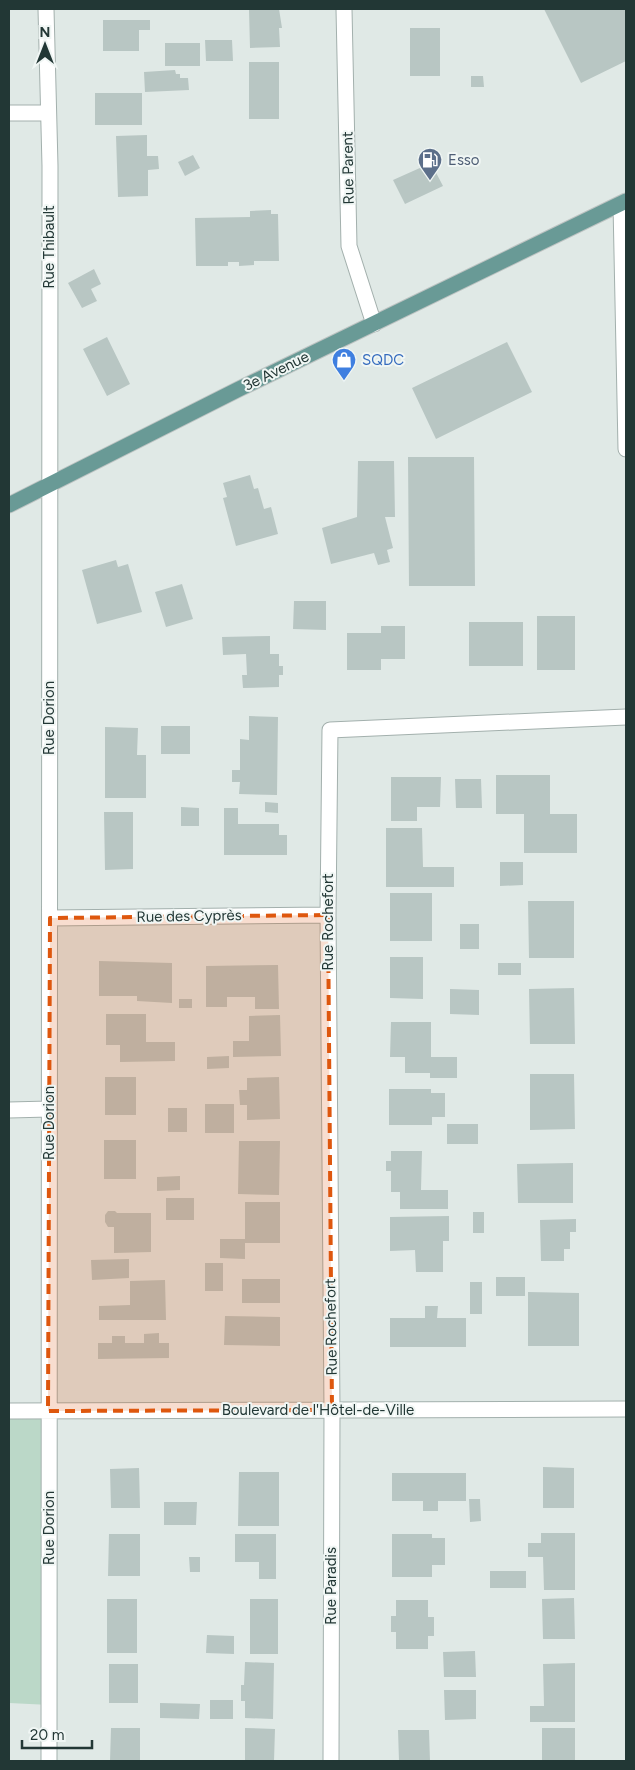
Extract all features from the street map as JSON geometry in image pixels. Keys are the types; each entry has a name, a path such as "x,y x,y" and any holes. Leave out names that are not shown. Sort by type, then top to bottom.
{"main road":[{"name":"3e Avenue","path":"9,505 624,202"}],"street":[{"name":"Rue Thibault","path":"46,9 49,485"},
{"name":"Rue Parent","path":"344,9 349,246 374,324"},
{"path":"9,113 48,113"},
{"path":"624,202 626,449"},
{"name":"Rue Dorion","path":"49,485 49,1761"},
{"name":"Rue Rochefort","path":"332,1410 328,914 330,730 626,717"},
{"name":"Rue des Cyprès","path":"50,918 328,914"},
{"path":"9,1110 49,1109"},
{"name":"Boulevard de l'Hôtel-de-Ville","path":"9,1411 626,1409"},
{"name":"Rue Paradis","path":"331,1761 332,1410"}],"highlighted area":[{"path":"328,915 332,1410 48,1411 50,918"}],"green space":[{"path":"9,1411 48,1411 50,1705 9,1703"}],"building":[{"path":"249,9 279,9 282,28 279,28 280,47 250,48"},
{"path":"544,9 626,9 626,61 581,83"},
{"path":"103,20 150,20 150,30 139,30 139,51 103,51"},
{"path":"410,28 440,28 440,76 410,76"},
{"path":"205,40 232,40 233,61 206,61"},
{"path":"165,43 200,43 200,66 165,66"},
{"path":"249,62 279,62 279,119 249,119"},
{"path":"175,70 176,74 180,74 180,78 188,78 189,90 145,92 144,72"},
{"path":"471,76 483,76 484,87 471,87"},
{"path":"95,93 142,93 142,125 95,125"},
{"path":"147,135 147,156 158,156 159,169 148,170 148,196 118,197 116,136"},
{"path":"193,155 200,168 185,176 178,162"},
{"path":"431,163 443,186 405,204 393,180"},
{"path":"271,210 271,214 278,214 279,261 254,261 254,265 239,266 239,262 228,262 228,266 196,266 195,218 250,217 250,211"},
{"path":"94,269 101,284 91,289 97,301 82,308 68,283"},
{"path":"107,337 130,384 107,396 83,349"},
{"path":"507,342 532,392 436,439 412,388"},
{"path":"408,457 474,457 475,586 409,586"},
{"path":"358,461 394,461 395,517 385,517 393,548 387,550 390,562 378,565 374,553 331,564 322,528 357,517"},
{"path":"250,475 254,489 258,488 264,509 271,507 278,534 236,546 223,498 227,497 223,483"},
{"path":"116,560 118,567 128,564 142,612 97,624 82,570"},
{"path":"182,584 193,619 166,627 155,592"},
{"path":"294,601 326,601 326,630 293,629"},
{"path":"537,616 575,616 575,670 537,670"},
{"path":"469,622 523,622 523,666 469,666"},
{"path":"381,626 405,626 405,659 381,659 381,670 347,670 347,633 381,633"},
{"path":"270,636 270,654 279,654 279,666 283,666 283,675 279,675 279,687 243,688 242,675 247,675 246,654 223,655 222,637"},
{"path":"249,716 278,717 277,795 239,794 240,782 232,782 232,770 240,770 240,739 249,740"},
{"path":"161,726 190,726 190,754 161,754"},
{"path":"105,727 138,728 137,755 146,755 146,798 105,798"},
{"path":"496,775 550,775 550,814 577,814 577,853 524,853 524,814 496,814"},
{"path":"391,777 441,777 440,807 417,807 417,821 391,821"},
{"path":"455,779 481,779 482,808 456,808"},
{"path":"265,802 278,803 278,813 265,812"},
{"path":"181,807 199,808 199,826 181,826"},
{"path":"224,808 238,808 238,824 279,824 279,835 287,835 287,855 224,855"},
{"path":"104,812 133,812 133,869 105,870"},
{"path":"386,828 422,828 423,867 454,867 454,887 386,887"},
{"path":"500,862 523,862 523,885 500,886"},
{"path":"390,893 432,893 432,941 390,941"},
{"path":"528,901 574,901 574,958 529,958"},
{"path":"460,924 479,924 479,949 460,949"},
{"path":"390,957 423,957 423,999 390,998"},
{"path":"99,961 172,963 172,1003 137,1001 137,996 99,996"},
{"path":"498,963 521,963 521,975 498,975"},
{"path":"278,965 279,1009 255,1009 255,997 227,997 227,1007 206,1007 206,966"},
{"path":"574,988 575,1044 530,1044 529,989"},
{"path":"450,989 479,990 479,1015 450,1014"},
{"path":"179,999 192,999 192,1008 179,1008"},
{"path":"106,1014 146,1014 146,1042 175,1042 175,1061 120,1062 120,1045 106,1045"},
{"path":"280,1015 281,1056 233,1057 233,1041 249,1041 249,1016"},
{"path":"391,1022 431,1022 431,1057 457,1057 457,1078 430,1078 430,1073 405,1073 405,1057 390,1057"},
{"path":"229,1056 229,1068 207,1069 207,1057"},
{"path":"530,1074 574,1074 575,1129 530,1130"},
{"path":"105,1077 136,1077 136,1115 105,1115"},
{"path":"279,1077 280,1119 247,1120 247,1105 240,1105 239,1090 247,1090 247,1078"},
{"path":"389,1089 431,1089 431,1093 445,1093 445,1117 432,1117 432,1125 389,1125"},
{"path":"205,1104 234,1104 234,1133 205,1133"},
{"path":"168,1108 187,1108 187,1132 168,1132"},
{"path":"447,1124 478,1124 478,1144 447,1144"},
{"path":"104,1140 136,1140 136,1179 104,1179"},
{"path":"239,1141 280,1141 279,1195 238,1194"},
{"path":"391,1151 422,1151 421,1190 448,1190 448,1209 400,1209 400,1192 391,1192 391,1171 386,1171 386,1161 391,1161"},
{"path":"573,1163 573,1203 518,1203 517,1164"},
{"path":"180,1176 180,1190 157,1191 157,1177"},
{"path":"166,1198 194,1198 194,1220 166,1220"},
{"path":"245,1202 280,1202 280,1243 245,1243 245,1259 220,1258 220,1239 245,1239"},
{"path":"108,1211 115,1211 117,1213 151,1213 151,1252 114,1253 114,1227 108,1227 105,1222 105,1215"},
{"path":"473,1212 484,1212 484,1233 473,1233"},
{"path":"449,1216 449,1241 443,1241 443,1272 416,1272 415,1250 390,1251 390,1217"},
{"path":"576,1219 576,1232 570,1232 570,1249 564,1249 564,1261 541,1261 540,1220"},
{"path":"129,1259 129,1278 92,1280 91,1260"},
{"path":"205,1263 223,1263 223,1291 205,1291"},
{"path":"496,1277 525,1277 525,1296 496,1296"},
{"path":"242,1279 280,1279 280,1303 242,1303"},
{"path":"165,1280 166,1320 99,1320 99,1306 130,1305 130,1281"},
{"path":"470,1282 482,1282 482,1314 470,1314"},
{"path":"528,1292 579,1293 579,1346 528,1346"},
{"path":"425,1306 438,1306 437,1318 466,1318 466,1347 390,1347 390,1318 425,1318"},
{"path":"225,1316 280,1317 280,1346 224,1345"},
{"path":"159,1333 159,1343 169,1343 169,1358 98,1359 98,1343 112,1343 112,1336 125,1336 125,1343 144,1343 144,1334"},
{"path":"543,1467 574,1468 574,1508 543,1508"},
{"path":"139,1468 140,1508 111,1508 110,1469"},
{"path":"239,1472 279,1472 279,1526 238,1526"},
{"path":"392,1473 466,1473 466,1501 438,1501 438,1511 423,1511 423,1501 392,1501"},
{"path":"469,1499 480,1499 481,1521 470,1522"},
{"path":"164,1502 197,1502 196,1525 164,1525"},
{"path":"541,1533 575,1533 575,1590 544,1590 543,1557 528,1557 528,1543 541,1543"},
{"path":"109,1534 140,1534 140,1576 108,1576"},
{"path":"235,1534 276,1534 276,1579 259,1579 259,1562 235,1562"},
{"path":"392,1534 432,1534 432,1538 445,1538 445,1565 432,1565 432,1577 392,1577"},
{"path":"189,1557 200,1557 200,1572 190,1572"},
{"path":"490,1571 526,1571 526,1588 490,1588"},
{"path":"574,1598 575,1639 543,1639 542,1599"},
{"path":"107,1599 137,1599 137,1653 107,1653"},
{"path":"250,1599 278,1599 278,1654 250,1654"},
{"path":"396,1600 428,1600 428,1617 434,1617 434,1636 428,1636 428,1649 396,1649 396,1632 391,1632 391,1616 396,1616"},
{"path":"207,1635 234,1636 234,1654 206,1653"},
{"path":"475,1651 476,1677 444,1677 443,1652"},
{"path":"245,1662 274,1663 273,1719 245,1718 245,1701 241,1701 241,1685 244,1685"},
{"path":"575,1663 575,1722 530,1722 530,1706 544,1706 543,1664"},
{"path":"109,1664 138,1664 138,1703 109,1703"},
{"path":"444,1690 476,1690 476,1719 445,1720"},
{"path":"210,1700 233,1700 233,1719 210,1719"},
{"path":"160,1703 200,1704 199,1719 160,1718"},
{"path":"111,1728 140,1728 140,1761 110,1761"},
{"path":"245,1728 275,1729 274,1761 245,1761"},
{"path":"542,1728 575,1728 575,1761 542,1761"},
{"path":"398,1730 429,1730 430,1761 399,1761"}],"place":[{"name":"Esso","path":"430,181"},
{"name":"SQDC","path":"344,381"}]}
